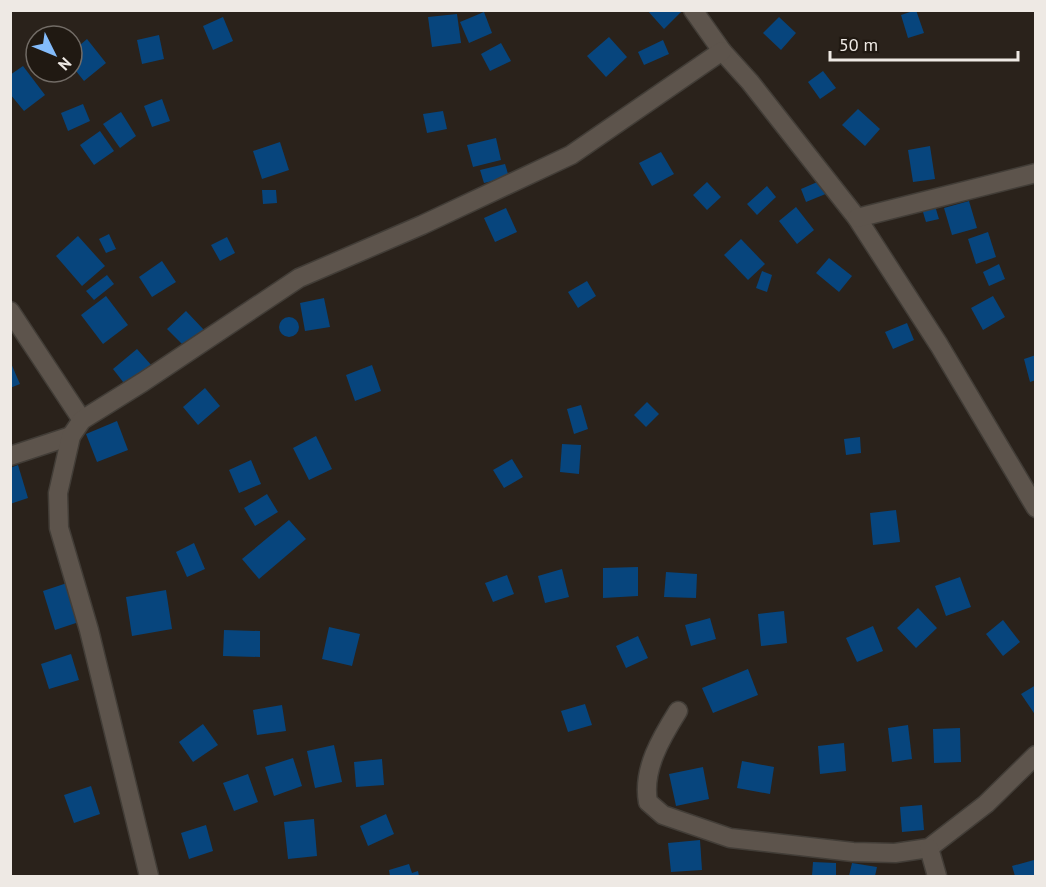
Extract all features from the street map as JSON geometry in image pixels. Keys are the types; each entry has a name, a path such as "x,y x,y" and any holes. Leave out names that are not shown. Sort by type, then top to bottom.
{"street":[{"path":"693,10 722,51 750,82 857,218 939,345 1035,508"},
{"path":"148,876 89,630 60,536 58,493 71,436 82,420 299,278 572,155 722,51"},
{"path":"857,218 1035,173"},
{"path":"10,311 82,420"},
{"path":"10,456 71,436"},
{"path":"678,711 664,734 646,778 648,802 663,814 730,838 853,852 895,854 929,848 986,804 1035,754"},
{"path":"929,848 937,876"}],"building":[{"path":"647,10 683,10 664,29"},
{"path":"916,10 924,33 908,38 901,15"},
{"path":"484,12 492,33 469,43 460,22"},
{"path":"457,14 461,43 432,47 428,17"},
{"path":"223,17 233,41 213,50 203,26"},
{"path":"779,17 796,33 781,50 763,33"},
{"path":"159,35 164,59 142,64 137,40"},
{"path":"609,37 627,57 606,77 587,56"},
{"path":"87,39 106,63 84,81 84,42"},
{"path":"663,40 669,54 644,65 638,52"},
{"path":"501,43 511,61 490,71 481,54"},
{"path":"23,66 24,84 37,84 45,95 24,111 10,94 10,75"},
{"path":"823,71 836,88 820,99 808,82"},
{"path":"162,99 170,121 152,127 144,106"},
{"path":"83,104 90,121 68,131 61,113"},
{"path":"858,109 880,129 865,146 842,125"},
{"path":"443,111 447,129 427,133 423,114"},
{"path":"121,112 136,136 120,148 103,124"},
{"path":"100,131 114,151 94,165 80,145"},
{"path":"496,138 501,160 473,167 467,145"},
{"path":"280,142 289,170 262,179 253,151"},
{"path":"930,146 935,179 913,182 908,150"},
{"path":"661,152 674,174 652,186 639,163"},
{"path":"505,164 509,177 484,183 480,170"},
{"path":"822,180 828,193 806,202 801,189"},
{"path":"707,182 721,197 707,210 693,195"},
{"path":"767,186 776,197 757,215 747,204"},
{"path":"262,190 276,190 277,203 263,204"},
{"path":"969,201 977,228 952,235 944,208"},
{"path":"935,206 939,219 926,222 922,209"},
{"path":"796,207 814,230 797,244 779,221"},
{"path":"506,208 517,232 495,242 484,218"},
{"path":"988,232 996,257 976,264 968,239"},
{"path":"109,234 116,249 106,253 99,239"},
{"path":"78,236 105,266 82,286 56,256"},
{"path":"227,237 235,253 220,261 211,245"},
{"path":"741,239 765,264 748,280 724,255"},
{"path":"829,258 852,276 839,292 816,273"},
{"path":"162,261 176,282 152,297 139,277"},
{"path":"999,264 1005,279 989,286 983,272"},
{"path":"762,271 772,275 767,292 756,288"},
{"path":"107,275 114,284 94,300 86,291"},
{"path":"587,281 596,296 578,308 568,292"},
{"path":"106,296 128,325 103,344 81,315"},
{"path":"993,296 1005,317 983,330 971,308"},
{"path":"324,298 330,327 305,331 300,303"},
{"path":"186,311 204,330 186,348 167,329"},
{"path":"289,317 296,320 299,327 296,334 289,337 282,334 279,327 282,320"},
{"path":"907,323 914,340 893,349 885,332"},
{"path":"137,349 152,366 127,387 113,369"},
{"path":"1036,355 1036,380 1030,382 1024,359"},
{"path":"10,361 20,384 10,388"},
{"path":"372,365 381,391 355,401 346,375"},
{"path":"205,388 220,406 198,425 183,407"},
{"path":"647,402 659,414 646,427 634,415"},
{"path":"581,405 588,429 574,434 567,409"},
{"path":"117,421 128,450 97,462 86,434"},
{"path":"316,436 332,469 309,480 293,448"},
{"path":"860,437 861,453 846,455 844,439"},
{"path":"562,444 581,445 579,474 560,472"},
{"path":"512,459 523,477 504,488 493,470"},
{"path":"251,460 261,484 239,493 229,470"},
{"path":"18,465 28,498 10,504 10,468"},
{"path":"267,494 278,512 255,526 244,508"},
{"path":"896,510 900,542 873,545 870,513"},
{"path":"289,520 306,539 259,579 242,559"},
{"path":"194,543 205,569 187,577 176,552"},
{"path":"638,567 638,596 603,598 603,568"},
{"path":"562,569 569,597 545,603 538,576"},
{"path":"666,572 697,574 696,598 664,597"},
{"path":"507,575 514,594 493,602 485,583"},
{"path":"960,577 971,607 946,616 935,586"},
{"path":"67,583 79,622 55,630 43,591"},
{"path":"166,590 172,629 132,636 126,597"},
{"path":"918,608 937,628 916,648 897,628"},
{"path":"784,611 787,643 761,646 758,614"},
{"path":"710,618 716,639 691,646 685,625"},
{"path":"1003,620 1020,642 1003,656 986,634"},
{"path":"873,626 883,651 857,662 846,638"},
{"path":"329,627 360,634 352,666 322,659"},
{"path":"224,630 260,631 260,657 223,656"},
{"path":"638,636 648,658 626,668 616,646"},
{"path":"71,654 79,680 49,689 41,664"},
{"path":"748,669 758,695 713,713 702,688"},
{"path":"1036,685 1036,716 1021,694"},
{"path":"585,704 592,725 568,732 561,711"},
{"path":"282,705 286,731 257,735 253,710"},
{"path":"203,724 218,745 193,762 179,742"},
{"path":"908,725 912,759 892,762 888,728"},
{"path":"960,728 961,762 934,763 933,729"},
{"path":"844,743 846,771 820,774 818,746"},
{"path":"334,745 342,782 315,788 307,751"},
{"path":"293,758 302,786 274,796 265,767"},
{"path":"382,759 384,785 356,787 354,762"},
{"path":"742,761 774,767 770,794 737,788"},
{"path":"703,767 709,799 676,806 669,774"},
{"path":"248,774 258,802 234,811 223,783"},
{"path":"91,786 100,814 74,823 64,795"},
{"path":"922,805 924,830 902,832 900,807"},
{"path":"386,814 394,834 368,846 360,826"},
{"path":"314,819 317,856 288,859 284,822"},
{"path":"206,825 213,851 189,859 181,833"},
{"path":"700,840 702,870 671,872 668,843"},
{"path":"1034,860 1036,876 1015,876 1012,866"},
{"path":"813,862 836,863 836,876 812,876"},
{"path":"852,863 877,867 875,876 849,876"},
{"path":"409,864 412,873 418,871 419,876 390,876 389,870"}]}
